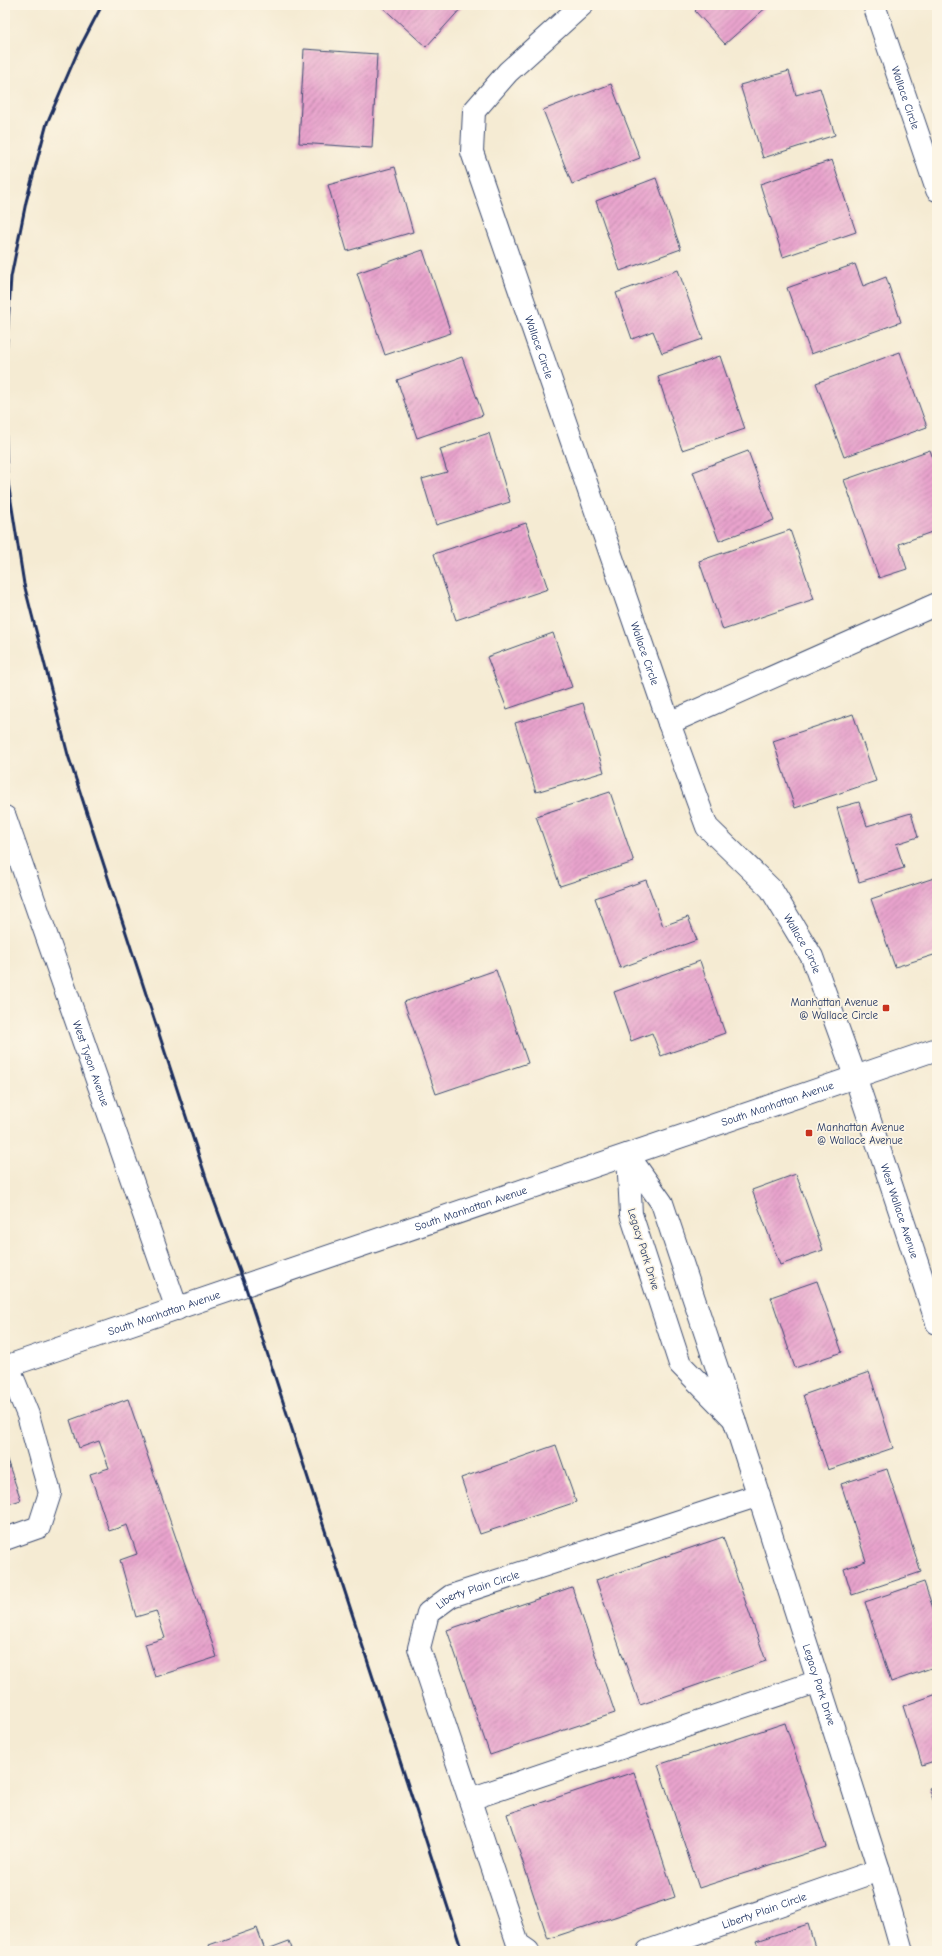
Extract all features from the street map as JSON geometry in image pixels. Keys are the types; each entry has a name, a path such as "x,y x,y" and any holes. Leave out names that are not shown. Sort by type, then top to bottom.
{"street":[{"name":"Wallace Circle","path":"582,5 508,72 474,111 472,152 669,723 707,826 771,889 812,957 855,1076"},
{"name":"Wallace Circle","path":"874,5 937,190"},
{"path":"669,723 937,604"},
{"name":"West Tyson Avenue","path":"5,817 177,1309"},
{"name":"South Manhattan Avenue","path":"6,1367 937,1049"},
{"name":"West Wallace Avenue","path":"855,1076 937,1323"},
{"name":"Legacy Park Drive","path":"628,1155 662,1203 698,1307 879,1870 902,1951"},
{"name":"Legacy Park Drive","path":"628,1155 632,1214 680,1364 734,1419"},
{"path":"666,1318 698,1307"},
{"path":"5,1539 39,1527 50,1493 28,1415 6,1367"},
{"name":"Liberty Plain Circle","path":"528,1951 518,1944 419,1648 428,1613 451,1596 759,1495"},
{"path":"470,1799 818,1681"},
{"name":"Liberty Plain Circle","path":"648,1951 879,1870"}],"building":[{"path":"380,5 464,5 426,47"},
{"path":"701,5 769,5 725,44 695,11"},
{"path":"304,49 377,54 372,148 299,143"},
{"path":"789,71 796,95 820,88 835,135 763,158 740,85"},
{"path":"611,84 640,158 572,184 543,110"},
{"path":"832,160 856,232 783,257 760,184"},
{"path":"395,167 413,232 347,251 328,185"},
{"path":"656,178 681,249 620,271 596,201"},
{"path":"423,250 451,333 385,355 357,273"},
{"path":"855,264 863,286 886,277 901,322 811,354 787,288"},
{"path":"678,270 703,339 662,353 653,331 632,339 616,293"},
{"path":"900,352 927,427 844,457 816,383"},
{"path":"720,356 745,429 682,450 658,377"},
{"path":"462,357 483,415 417,438 397,380"},
{"path":"489,433 510,502 436,525 422,479 447,472 440,449"},
{"path":"930,450 937,470 937,530 899,544 907,569 879,578 844,480"},
{"path":"748,451 774,520 719,541 693,472"},
{"path":"526,523 548,589 456,620 434,554"},
{"path":"790,530 814,599 723,630 699,561"},
{"path":"553,633 572,687 507,709 487,657"},
{"path":"583,703 604,772 536,792 515,723"},
{"path":"853,714 876,781 795,808 773,741"},
{"path":"610,792 634,862 560,886 536,816"},
{"path":"859,802 867,826 911,813 918,837 896,844 904,868 859,882 837,808"},
{"path":"937,877 937,954 895,967 871,899"},
{"path":"646,880 663,926 688,917 697,940 620,968 595,898"},
{"path":"700,961 725,1033 661,1056 652,1033 631,1041 614,992"},
{"path":"496,970 528,1063 436,1094 404,1002"},
{"path":"796,1174 823,1250 780,1265 752,1190"},
{"path":"817,1281 842,1352 795,1368 771,1297"},
{"path":"869,1372 893,1448 828,1470 803,1395"},
{"path":"128,1399 217,1657 155,1677 145,1644 165,1638 156,1611 136,1617 120,1560 137,1554 127,1525 109,1531 90,1474 109,1468 99,1441 79,1448 70,1420"},
{"path":"556,1445 576,1502 480,1534 461,1478"},
{"path":"5,1454 21,1500 5,1505"},
{"path":"887,1469 921,1572 852,1595 844,1569 866,1561 841,1484"},
{"path":"723,1537 766,1661 640,1705 596,1580"},
{"path":"924,1582 937,1620 937,1666 891,1682 865,1602"},
{"path":"572,1587 615,1713 490,1755 447,1630"},
{"path":"937,1694 937,1760 922,1765 903,1706"},
{"path":"785,1723 826,1847 699,1888 658,1765"},
{"path":"634,1772 675,1897 548,1939 507,1814"},
{"path":"937,1786 937,1811 929,1788"},
{"path":"808,1924 816,1951 760,1951 756,1941"},
{"path":"257,1928 265,1950 289,1941 293,1951 211,1951 209,1945"}],"railway":[{"path":"5,371 11,277 26,202 47,123 78,51 102,5"},
{"path":"5,416 7,476 24,584 68,755 209,1187 245,1285 462,1951"}],"place":[{"name":"Manhattan Avenue @ Wallace Circle","path":"886,1008"},
{"name":"Manhattan Avenue @ Wallace Avenue","path":"809,1133"}]}
